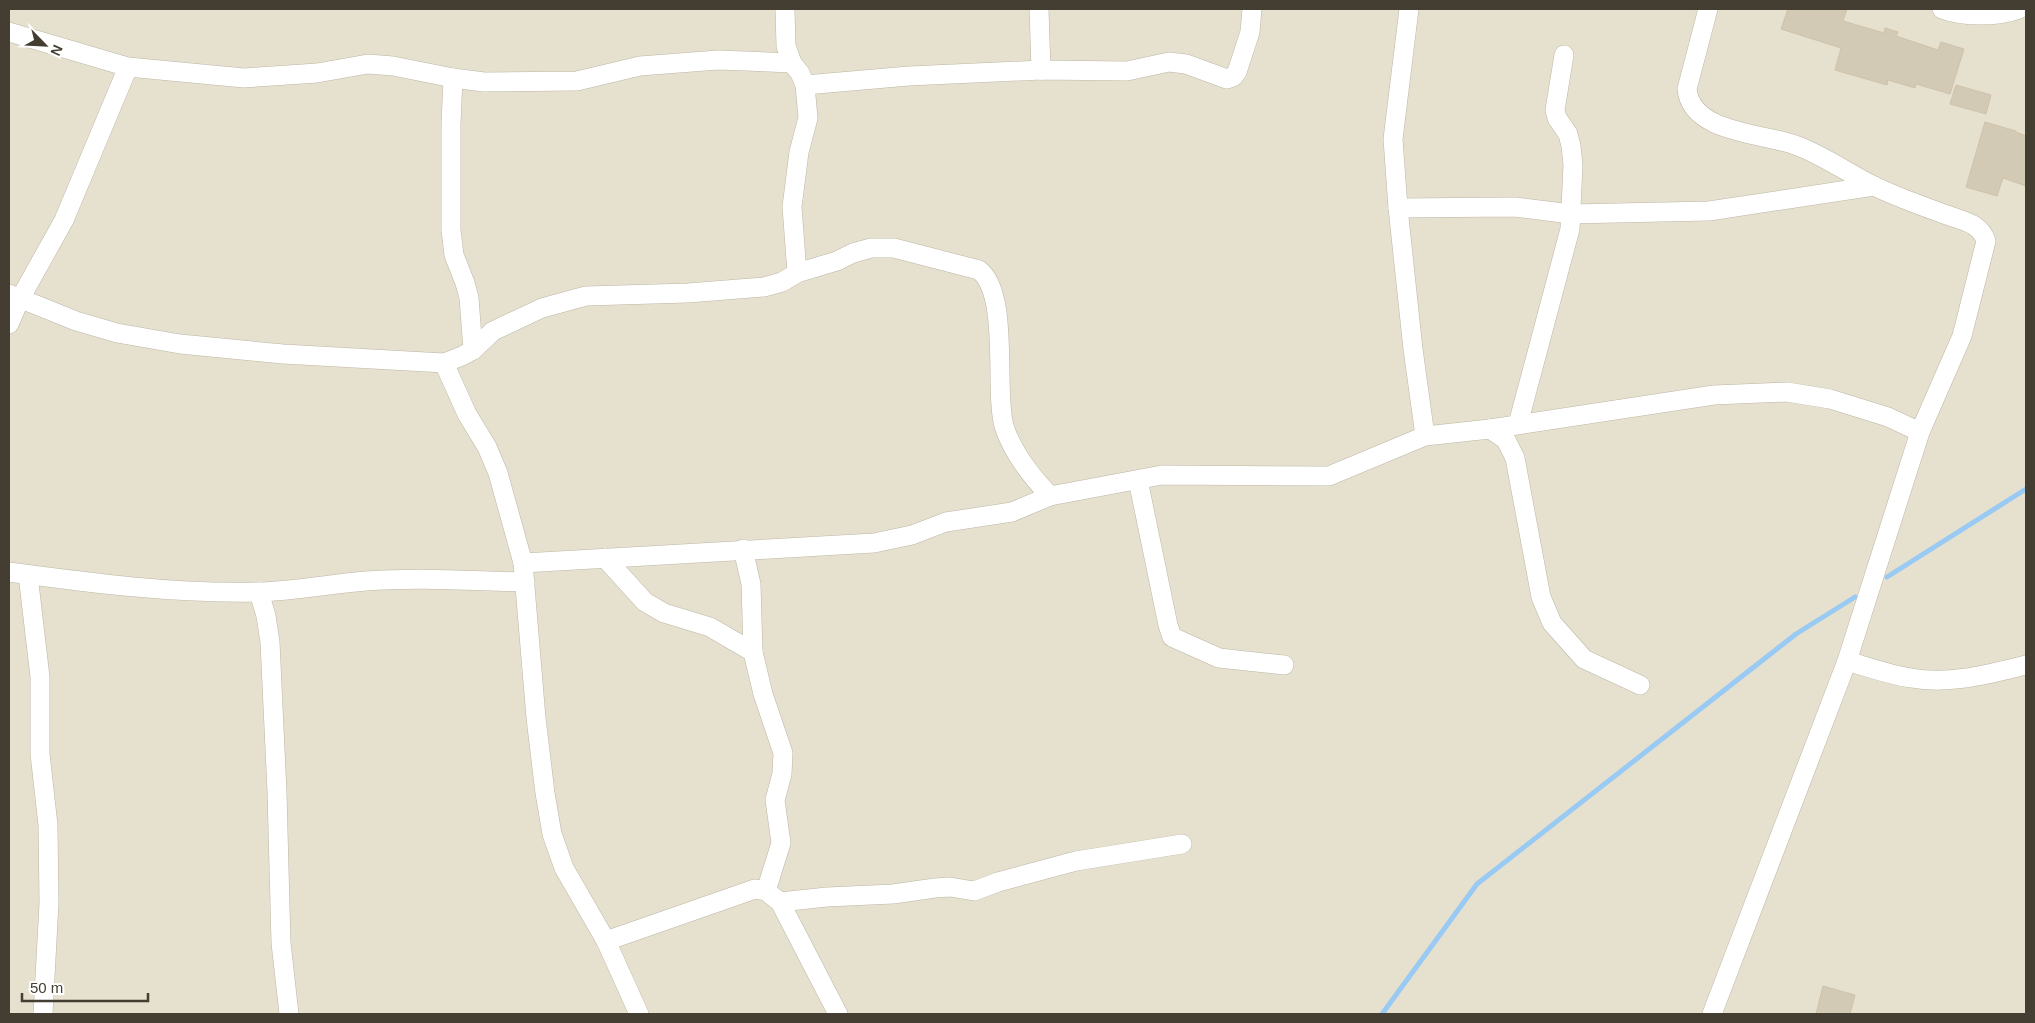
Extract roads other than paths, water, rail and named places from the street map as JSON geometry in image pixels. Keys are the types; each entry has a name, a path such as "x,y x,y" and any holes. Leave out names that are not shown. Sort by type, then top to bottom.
{"street":[{"path":"785,9 786,46 792,63 800,72 805,85 808,118 799,152 792,207 797,273"},
{"path":"1039,9 1041,70"},
{"path":"805,85 910,76 1041,70 1128,71 1177,62 1226,78 1233,77 1237,72 1250,32 1252,9"},
{"path":"1409,9 1393,139 1398,208 1413,349 1425,436"},
{"path":"1708,9 1687,89 1691,106 1705,118 1724,127 1796,145 1874,186 1976,226 1983,232 1986,240 1962,336 1920,432 1847,661 1712,1014"},
{"path":"1942,9 1989,16 2019,9"},
{"path":"9,32 128,67 244,78 317,73 368,64 393,66 484,82 577,81 650,66 718,60 792,63"},
{"path":"1518,424 1566,249 1571,214 1573,165 1571,146 1568,134 1557,118 1555,110 1564,55"},
{"path":"9,324 14,296 64,220 128,67"},
{"path":"453,78 451,230 454,255 469,298 473,350"},
{"path":"1398,208 1515,207 1571,214 1709,211 1874,186"},
{"path":"14,296 76,321 117,333 180,344 283,354 444,363 473,350 493,331 542,308 565,301 586,296 688,293 764,287 782,282 797,273 837,261 854,253 871,248 894,248 979,270 987,276 991,286 1000,337 1001,412 1004,425 1026,468 1050,496"},
{"path":"444,363 467,414 487,447 498,473 523,564 536,718 552,834 564,868 606,941 640,1014"},
{"path":"523,564 743,549 874,543 912,535 946,522 1012,512 1050,496 1162,475 1329,476 1425,436 1490,429 1714,395 1787,392 1830,399 1888,417 1920,432"},
{"path":"1490,429 1506,440 1515,458 1541,597 1552,623 1584,659 1640,684"},
{"path":"1138,480 1172,637 1219,658 1284,665"},
{"path":"743,549 751,584 754,652 763,694 783,753 782,774 775,800 781,842 773,897 838,1014"},
{"path":"605,558 645,602 664,613 710,626 754,652"},
{"path":"9,572 104,584 215,592 260,592 367,581 412,579 525,582"},
{"path":"28,575 40,677 40,754 48,825 49,902 43,1014"},
{"path":"260,592 270,642 277,792 281,943 289,1014"},
{"path":"1847,661 1911,679 1948,681 1975,677 2026,665"},
{"path":"606,941 755,889 773,897 893,894 950,887 974,891 998,882 1076,861 1182,844"}],"waterway":[{"path":"1887,577 2026,489"},
{"path":"1382,1014 1477,884 1796,634 1855,597"}]}
